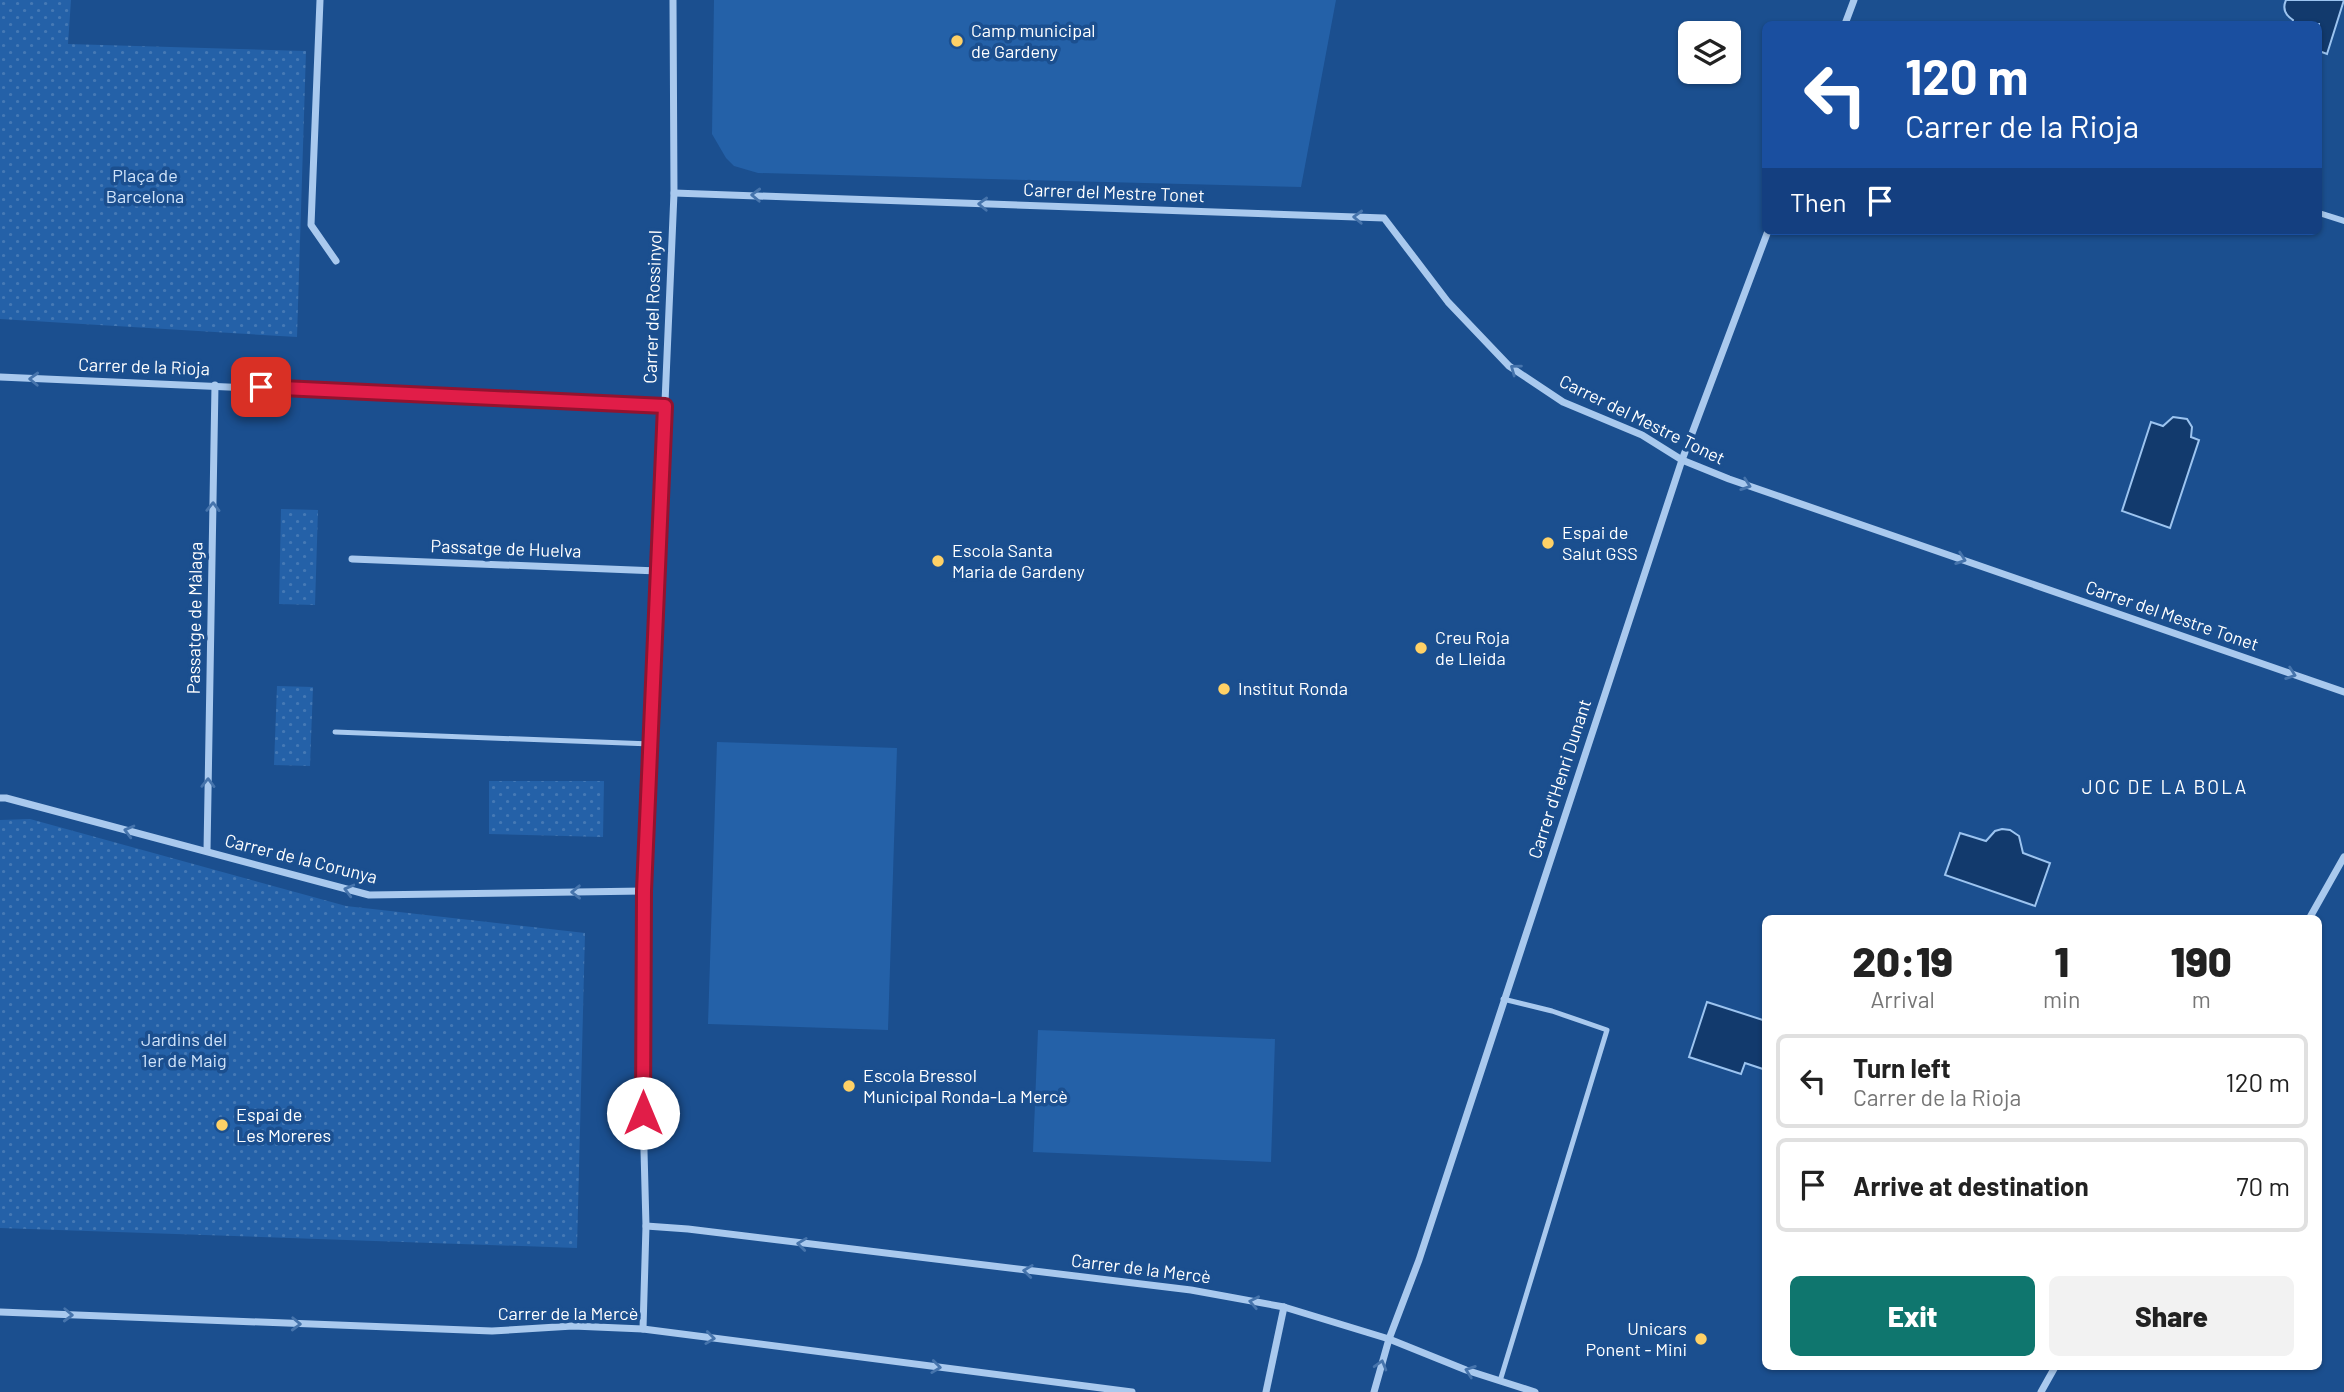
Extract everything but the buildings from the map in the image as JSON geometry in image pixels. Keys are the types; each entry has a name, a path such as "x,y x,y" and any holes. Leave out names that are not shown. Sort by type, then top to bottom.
{"street":[{"path":"320,0 312,225 337,261"},
{"name":"Carrer del Rossinyol","path":"643,1329 646,1226 643,1113 644,891 674,192 673,0"},
{"path":"1846,21 1854,0"},
{"name":"Carrer del Mestre Tonet","path":"674,192 1384,218 1448,302 1509,366 1563,402 1642,435 1682,460 1737,482 2344,692"},
{"path":"2322,213 2344,221"},
{"name":"Carrer d'Henri Dunant","path":"1374,1392 1389,1339 1419,1260 1682,460 1766,235"},
{"name":"Carrer de la Rioja","path":"0,377 665,406"},
{"name":"Passatge de Màlaga","path":"207,851 215,386"},
{"name":"Passatge de Huelva","path":"352,559 658,571"},
{"name":"Carrer de la Corunya","path":"0,799 6,798 369,895 644,891"},
{"path":"2312,915 2342,867 2344,857"},
{"name":"Carrer de la Mercè","path":"646,1226 1191,1290 1284,1307 1389,1339 1535,1392"},
{"path":"1266,1392 1284,1307"},
{"name":"Carrer de la Mercè","path":"0,1312 492,1331 573,1326 643,1329 1132,1392"},
{"path":"2041,1392 2053,1370"}],"lane":[{"path":"335,732 651,744"},
{"path":"1500,1381 1607,1030 1552,1011 1503,999"}],"green space":[{"name":"Plaça de Barcelona","path":"0,0 71,0 68,44 306,51 297,337 0,319"},
{"path":"714,0 1336,0 1301,187 758,173 734,166 712,134"},
{"path":"281,509 318,510 315,605 279,604"},
{"path":"277,686 313,687 310,766 274,765"},
{"path":"717,742 897,748 888,1030 708,1024"},
{"path":"489,781 604,781 603,837 489,834"},
{"name":"Jardins del 1er de Maig","path":"30,819 346,906 585,933 577,1248 0,1228 0,820"},
{"path":"1038,1030 1275,1039 1271,1162 1033,1152"}],"shaded area":[{"path":"2286,0 2344,0 2327,54 2322,52 2322,21 2293,21 2286,14"},
{"path":"2173,417 2187,419 2192,427 2191,437 2199,440 2170,528 2122,511 2151,422 2163,426"},
{"path":"2010,830 2019,836 2023,853 2050,863 2035,906 1945,875 1960,833 1986,841 1995,831"},
{"path":"1707,1002 1762,1020 1762,1069 1745,1063 1741,1074 1689,1057"}],"place":[{"name":"Camp municipal de Gardeny","path":"957,41"},
{"name":"Espai de Salut GSS","path":"1548,543"},
{"name":"Escola Santa Maria de Gardeny","path":"938,561"},
{"name":"Creu Roja de Lleida","path":"1421,648"},
{"name":"Institut Ronda","path":"1224,689"},
{"name":"Escola Bressol Municipal Ronda-La Mercè","path":"849,1086"},
{"name":"Espai de Les Moreres","path":"222,1125"},
{"name":"Unicars Ponent - Mini","path":"1701,1339"}],"district":[{"name":"JOC DE LA BOLA","path":"2165,787"}],"route":[{"path":"261,387 665,406 644,891 643,1113"}]}
